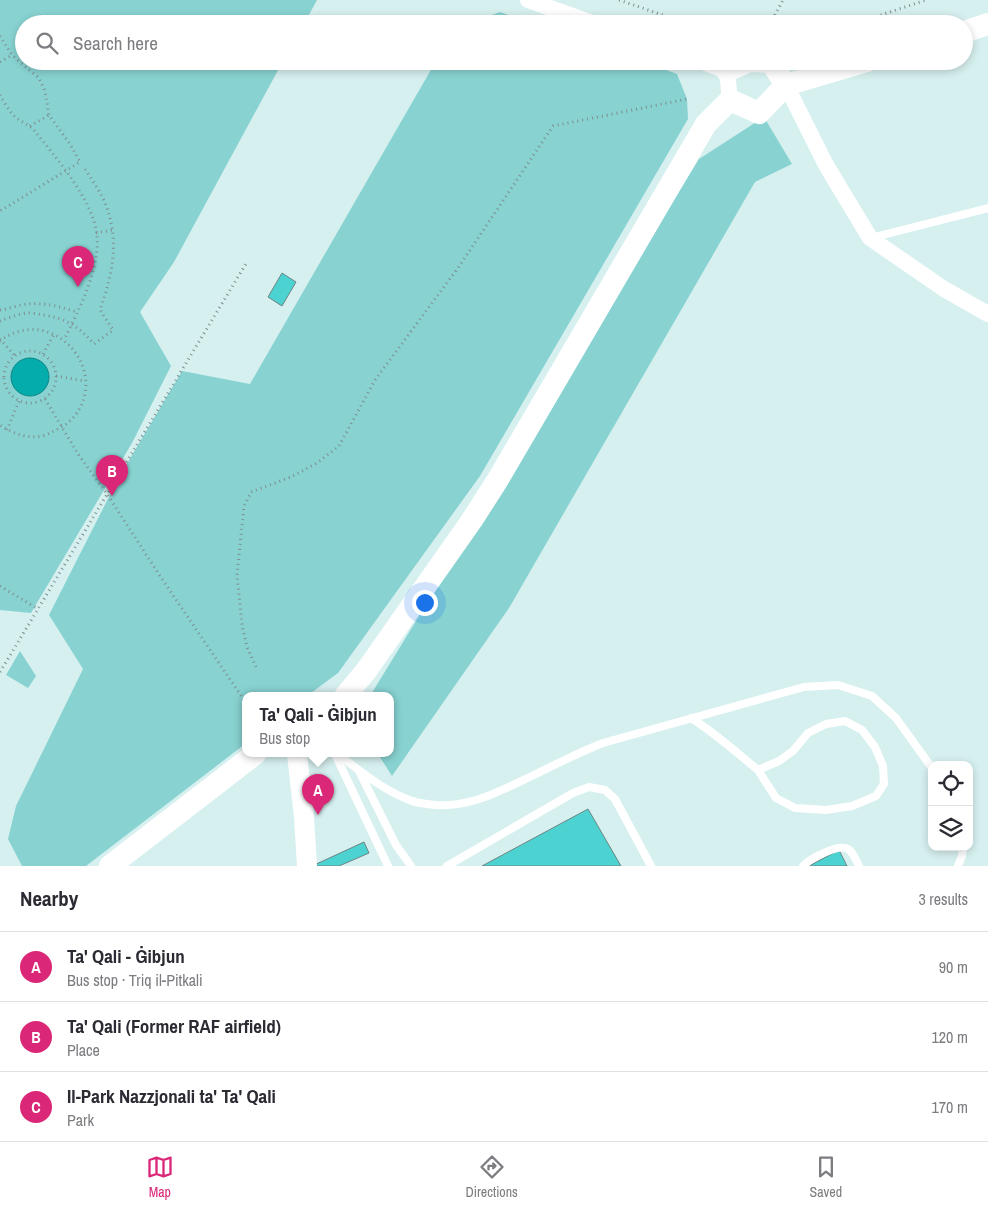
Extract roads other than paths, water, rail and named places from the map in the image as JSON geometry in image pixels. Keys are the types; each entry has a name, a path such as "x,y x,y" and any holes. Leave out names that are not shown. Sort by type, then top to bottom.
{"main road":[{"path":"973,29 988,24"},
{"path":"776,70 786,85"},
{"path":"348,692 366,671 472,520 497,481 706,124 730,100 759,113 786,85 837,70"},
{"path":"110,866 251,757"}],"street":[{"path":"528,0 570,15"},
{"path":"727,71 730,100"},
{"path":"786,85 826,165 870,238 944,289 988,314"},
{"path":"297,757 307,866"}],"lane":[{"path":"870,238 988,208"},
{"path":"341,757 384,787 414,802 438,806 466,803 495,793 603,743 804,687 838,685 872,696 896,718 928,762"},
{"path":"690,718 708,728 758,770 776,798 795,808 826,810 852,806 876,796 884,784 883,766 875,748 862,730 846,721 826,724 808,733 793,750 779,761 758,770"},
{"path":"338,757 388,866"},
{"path":"359,771 396,846 411,866"},
{"path":"447,866 573,793 589,787 605,790 615,799 651,866"},
{"path":"803,866 807,862 835,848 842,847 848,849 859,866"},
{"path":"958,866 962,851"}],"place":[{"name":"Il-Park Nazzjonali ta' Ta' Qali","path":"78,287"},
{"name":"Ta' Qali (Former RAF airfield)","path":"112,496"},
{"name":"Ta' Qali - Ġibjun","path":"318,815"}]}
